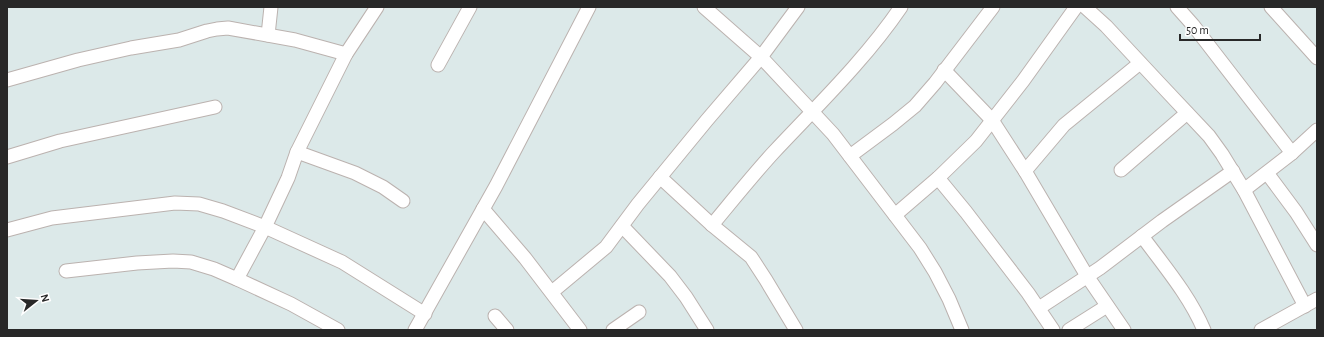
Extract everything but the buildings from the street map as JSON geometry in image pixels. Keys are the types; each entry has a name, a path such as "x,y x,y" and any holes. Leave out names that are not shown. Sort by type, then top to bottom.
{"street":[{"path":"268,35 271,7"},
{"path":"237,279 265,227 288,178 297,152 346,54 377,7"},
{"path":"438,65 470,7"},
{"path":"415,330 483,209 590,7"},
{"path":"704,7 761,57 833,134 920,248 935,272 962,330"},
{"path":"552,292 606,247 660,177 761,57 798,7"},
{"path":"850,156 915,106 935,83 993,7"},
{"path":"895,215 938,178 976,141 1023,81 1076,7"},
{"path":"1085,7 1106,26 1208,136 1222,154 1244,190 1305,306"},
{"path":"1177,7 1193,25 1292,153"},
{"path":"1271,7 1317,58"},
{"path":"712,225 772,154 814,112 877,39 897,8"},
{"path":"7,80 86,58 131,48 179,40 207,31 228,28 295,40 346,54"},
{"path":"1025,171 1064,125 1140,63"},
{"path":"944,70 992,120 1025,171 1087,276 1124,330"},
{"path":"7,157 60,141 215,107"},
{"path":"1121,170 1187,113"},
{"path":"1244,190 1292,153 1316,132"},
{"path":"297,152 355,173 383,187 403,201"},
{"path":"1039,308 1087,276 1233,171"},
{"path":"1266,173 1296,212 1317,245"},
{"path":"660,177 712,225 751,257 796,330"},
{"path":"938,178 966,212 1039,308 1053,330"},
{"path":"7,230 52,218 175,203 199,204 223,211 265,227 342,262 425,314"},
{"path":"483,209 526,258 580,330"},
{"path":"622,226 670,276 686,297 707,330"},
{"path":"1142,236 1184,293 1198,316 1204,330"},
{"path":"66,271 137,263 174,261 192,262 214,269 291,304 338,330"},
{"path":"1261,330 1317,299"},
{"path":"1070,330 1107,306"},
{"path":"613,330 639,312"},
{"path":"494,316 507,330"}]}
